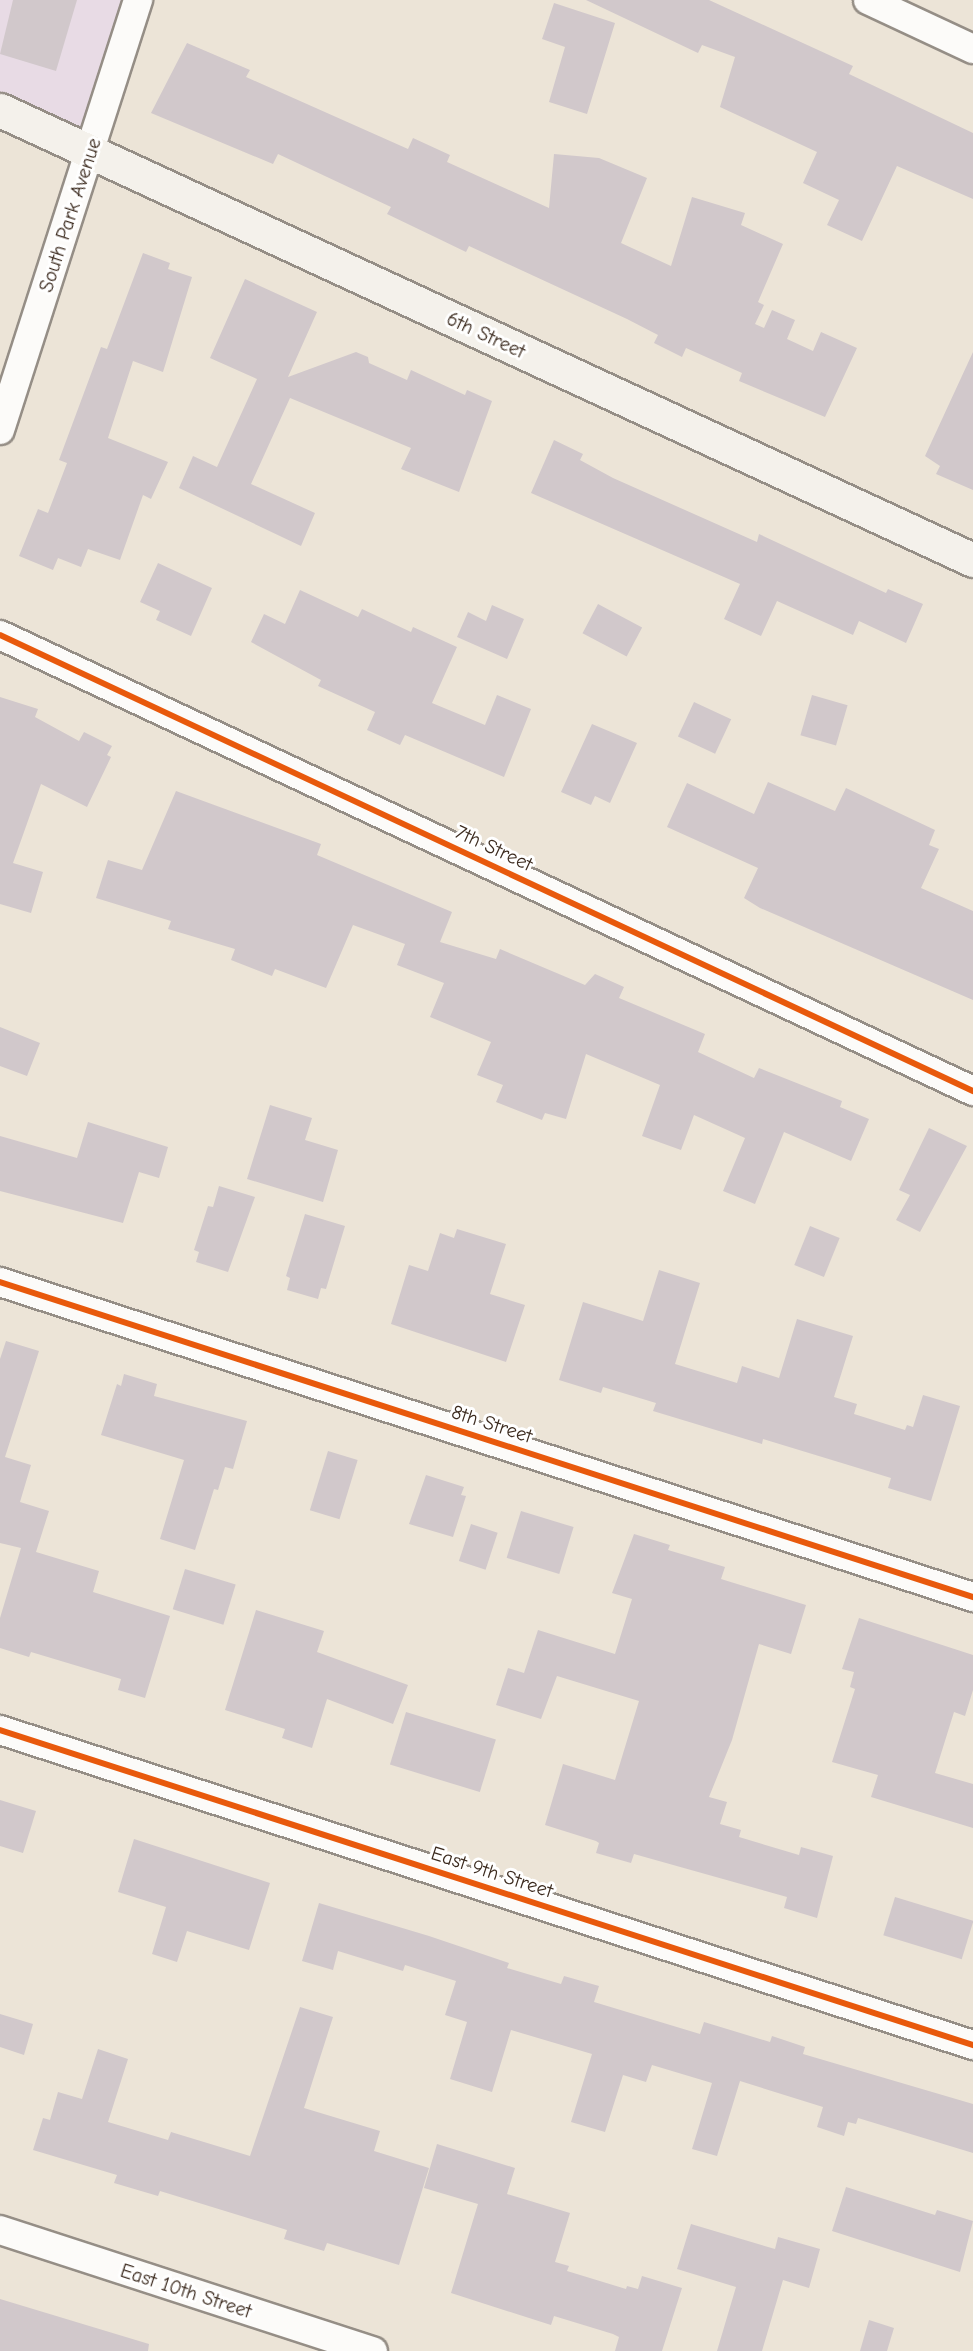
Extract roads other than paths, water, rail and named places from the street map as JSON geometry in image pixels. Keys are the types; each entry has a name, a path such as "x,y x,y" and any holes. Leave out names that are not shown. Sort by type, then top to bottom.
{"main road":[{"name":"6th Street","path":"0,111 973,560"}],"street":[{"name":"South Park Avenue","path":"0,430 91,153 138,0"},
{"path":"868,0 973,49"},
{"name":"7th Street","path":"0,635 973,1091"},
{"name":"8th Street","path":"0,1282 973,1597"},
{"name":"East 9th Street","path":"0,1730 973,2045"},
{"name":"East 10th Street","path":"0,2230 373,2351"}]}
